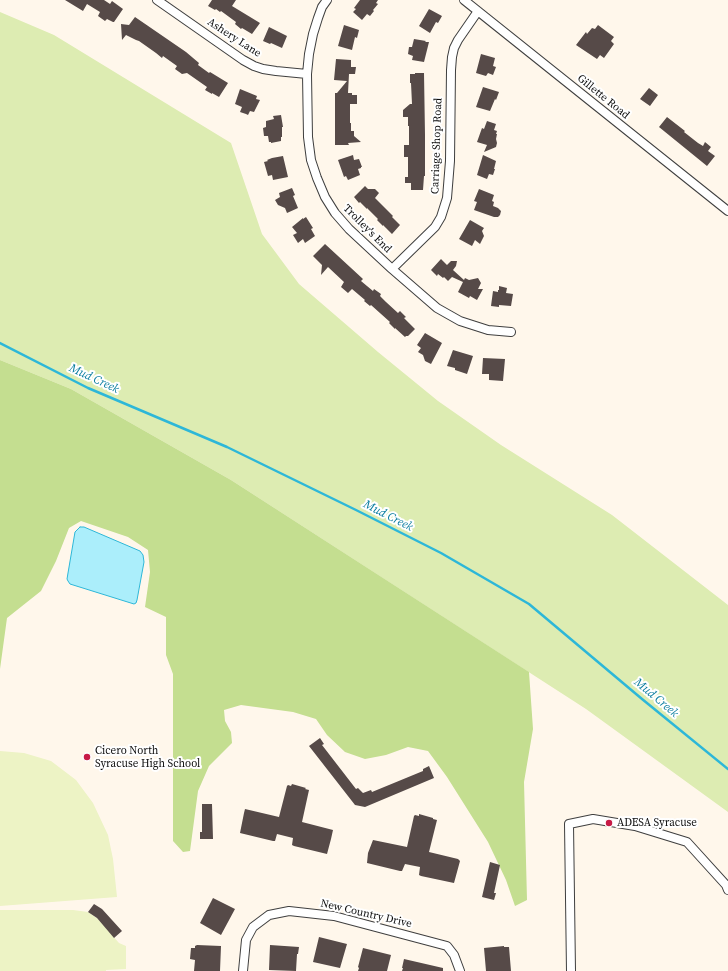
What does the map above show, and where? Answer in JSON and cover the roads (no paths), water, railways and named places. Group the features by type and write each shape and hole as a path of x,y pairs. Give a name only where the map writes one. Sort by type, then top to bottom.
{"street":[{"name":"Ashery Lane","path":"157,0 243,60 254,66 276,71 307,74"},
{"name":"Trolley's End","path":"327,0 322,7 313,34 307,74 308,137 311,160 325,197 334,213 349,229 437,308 460,321 488,330 511,332"},
{"name":"Gillette Road","path":"464,0 728,211"},
{"name":"Carriage Shop Road","path":"392,269 435,227 441,217 447,198 450,161 452,56 458,40 478,11"},
{"path":"571,971 569,824 593,819 635,826 687,842 726,885 728,890"},
{"name":"New Country Drive","path":"243,971 246,940 253,927 269,915 289,911 334,916 447,946 454,955 460,971"}],"water":[{"path":"80,527 84,527 140,551 143,555 144,562 136,603 134,604 70,584 67,579 75,532"}],"waterway":[{"name":"Mud Creek","path":"0,343 88,388 227,447 356,510 441,553 529,604 728,769"}],"place":[{"name":"Cicero North Syracuse High School","path":"87,757"},
{"name":"ADESA Syracuse","path":"609,823"}]}
